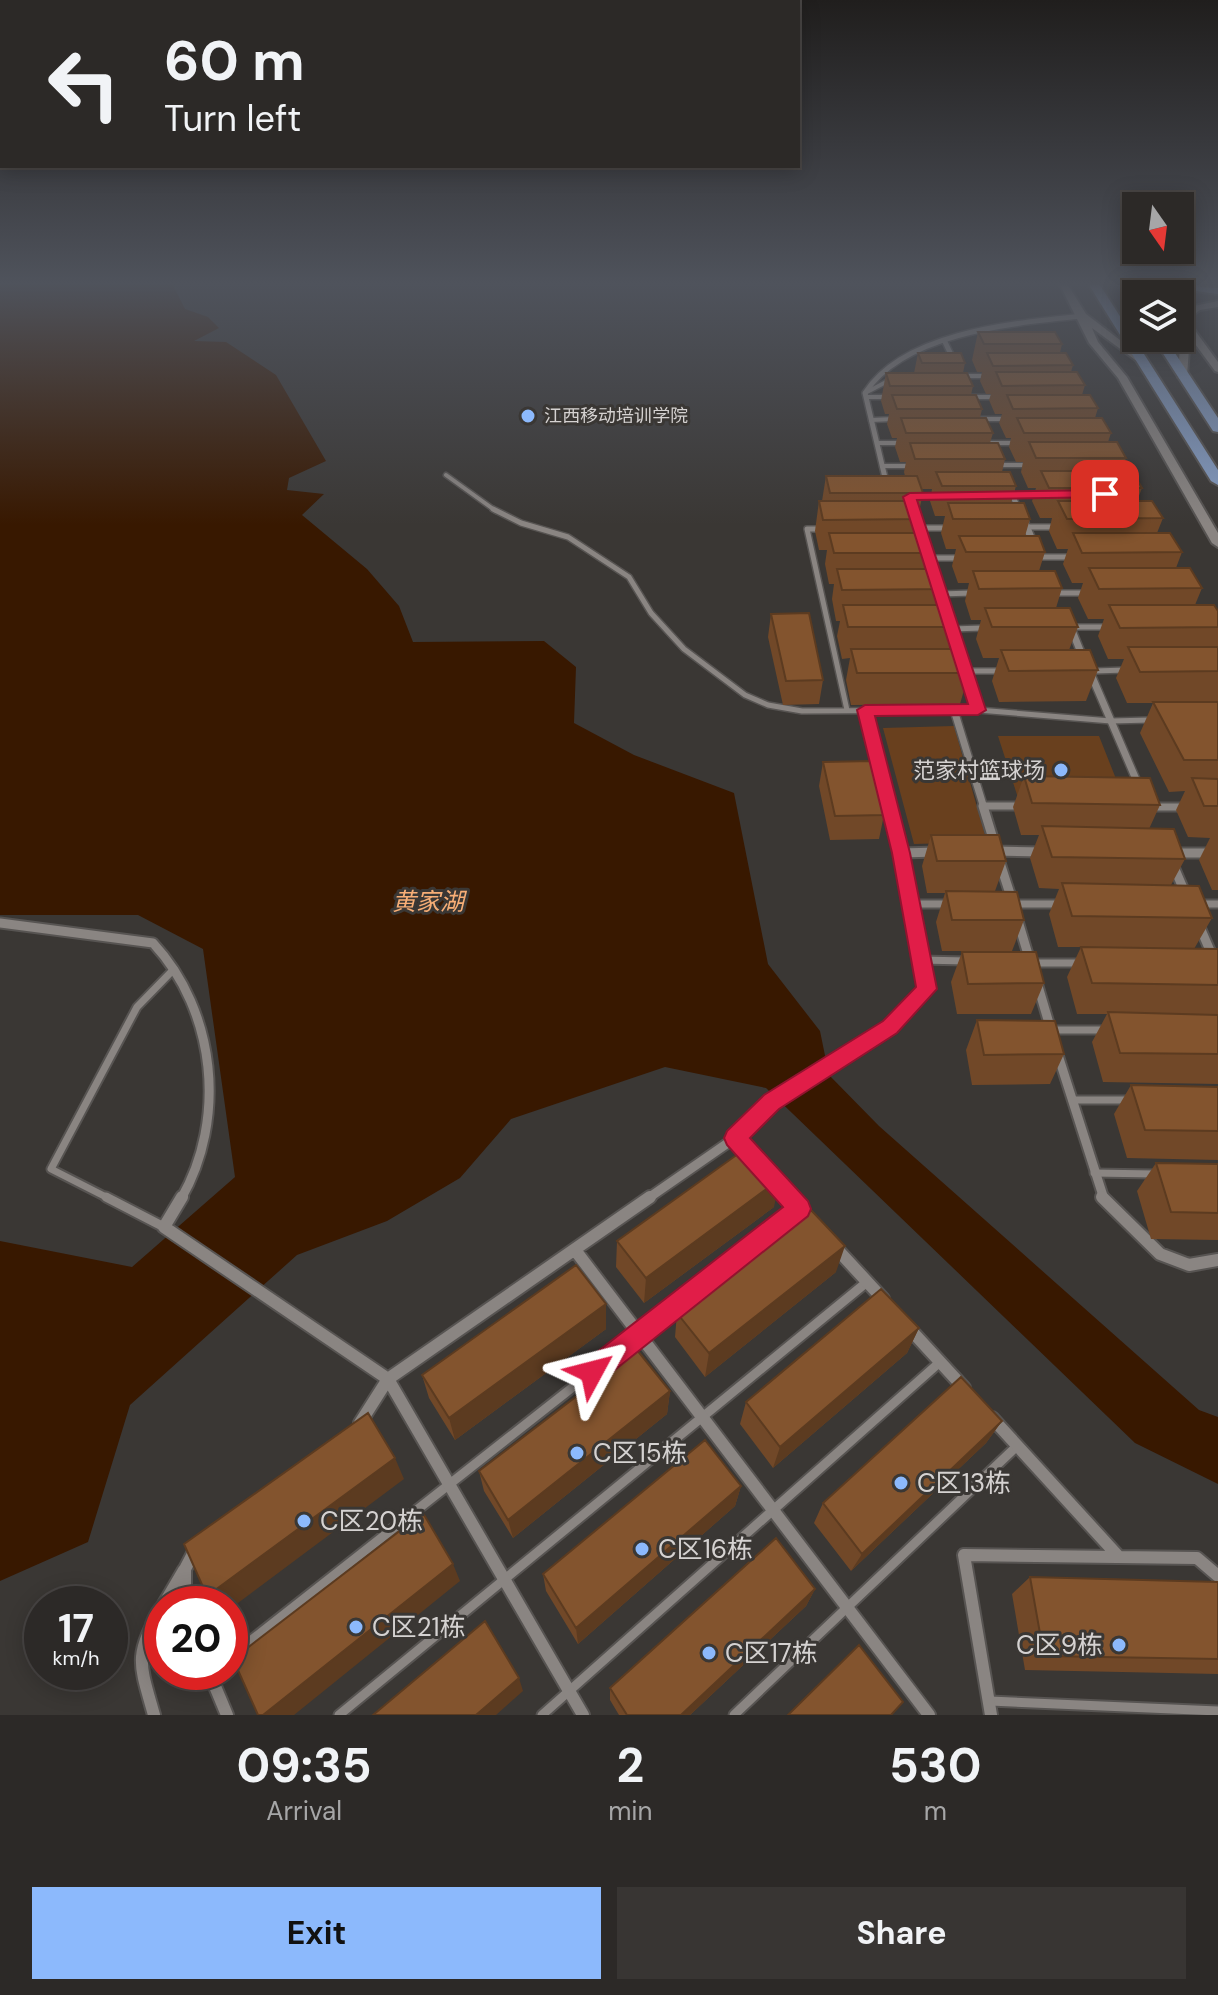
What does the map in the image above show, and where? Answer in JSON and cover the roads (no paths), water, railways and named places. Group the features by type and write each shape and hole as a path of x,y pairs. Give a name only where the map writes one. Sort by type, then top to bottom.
{"main road":[{"path":"1112,365 1218,543"},
{"path":"1144,365 1218,481"},
{"path":"1176,365 1218,428"},
{"path":"1182,375 1183,365"}],"street":[{"path":"889,365 868,381 866,395 887,486 898,491"},
{"path":"955,365 1045,569"},
{"path":"916,517 933,570"},
{"path":"1050,581 1060,604"},
{"path":"937,582 978,710"},
{"path":"1065,616 1142,792"},
{"path":"350,1429 363,1421 388,1379 735,1138 772,1102 890,1027 927,989 901,853 865,710"},
{"path":"954,710 1101,1196 1160,1254 1189,1265 1218,1260"},
{"path":"1148,807 1153,818"},
{"path":"901,853 949,852"},
{"path":"981,852 1059,852"},
{"path":"1217,966 1168,853 1218,853"},
{"path":"0,923 153,943 170,957 188,994 207,1063 211,1094 208,1132 191,1184 164,1227 388,1379 583,1715"},
{"path":"735,1138 756,1162"},
{"path":"767,1173 819,1230"},
{"path":"828,1240 888,1305"},
{"path":"575,1250 929,1715"},
{"path":"898,1317 977,1402"},
{"path":"986,1412 1118,1556"},
{"path":"175,1586 204,1535"},
{"path":"989,1708 964,1555 1197,1558 1218,1576"},
{"path":"185,1569 185,1586"},
{"path":"144,1639 141,1644 144,1680"},
{"path":"147,1690 154,1715"},
{"path":"217,1690 227,1715"}],"lane":[{"path":"866,395 899,375"},
{"path":"945,375 992,376"},
{"path":"866,395 896,397"},
{"path":"955,397 1002,397"},
{"path":"871,420 902,419"},
{"path":"979,419 1008,419"},
{"path":"877,443 905,443"},
{"path":"976,443 1019,443"},
{"path":"985,465 1030,465"},
{"path":"882,466 926,466"},
{"path":"446,475 499,513 568,537 629,577 665,630 745,695 768,705 802,711 978,710 1111,721 1157,720"},
{"path":"998,496 1044,495"},
{"path":"1011,527 1058,527"},
{"path":"905,528 950,528"},
{"path":"835,529 807,529 847,710"},
{"path":"1024,557 1084,557"},
{"path":"915,558 961,558"},
{"path":"813,559 828,559"},
{"path":"926,594 984,593"},
{"path":"1041,593 1086,593"},
{"path":"821,594 836,594"},
{"path":"1056,628 1117,627"},
{"path":"937,629 996,628"},
{"path":"829,630 844,630"},
{"path":"1074,671 1132,670"},
{"path":"950,671 1012,671"},
{"path":"838,672 854,672"},
{"path":"983,806 1028,806"},
{"path":"1148,807 1190,807"},
{"path":"911,904 954,904"},
{"path":"998,904 1072,904"},
{"path":"1175,904 1218,904"},
{"path":"921,960 968,961"},
{"path":"1015,962 1093,963"},
{"path":"1201,964 1217,966"},
{"path":"164,1227 51,1169 137,1007 175,968"},
{"path":"1051,1030 1112,1030"},
{"path":"1072,1100 1145,1100"},
{"path":"1094,1173 1172,1174"},
{"path":"248,1643 799,1209"},
{"path":"339,1715 867,1282"},
{"path":"542,1715 940,1362"},
{"path":"734,1715 1017,1446"},
{"path":"989,1708 1218,1711"}],"water":[{"name":"黄家湖","path":"0,365 261,365 276,375 326,461 289,478 287,490 324,494 302,515 367,569 399,606 413,642 544,641 576,667 574,723 634,755 734,793 768,964 820,1031 829,1075 879,1126 1199,1410 1218,1417 1218,1484 1135,1443 766,1088 665,1067 511,1119 460,1178 387,1221 297,1255 130,1405 88,1542 0,1581 0,1241 132,1267 235,1177 203,949 138,915 0,915"}],"place":[{"name":"江西移动培训学院","path":"528,416"},
{"name":"范家村篮球场","path":"1061,770"},
{"name":"C区15栋","path":"577,1453"},
{"name":"C区13栋","path":"901,1483"},
{"name":"C区20栋","path":"304,1521"},
{"name":"C区16栋","path":"642,1549"},
{"name":"C区21栋","path":"356,1627"},
{"name":"C区9栋","path":"1119,1645"},
{"name":"C区17栋","path":"709,1653"}]}
